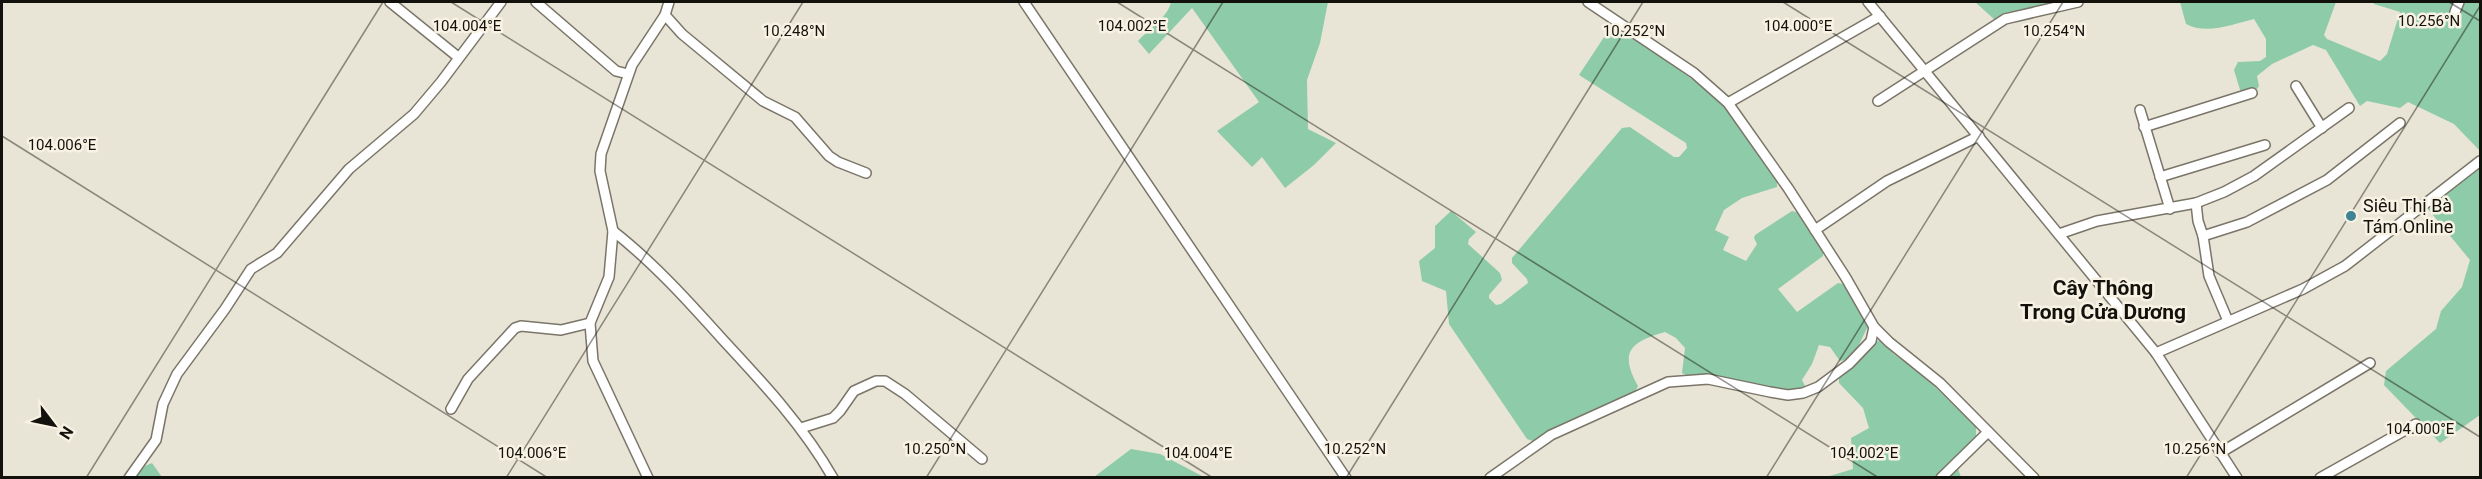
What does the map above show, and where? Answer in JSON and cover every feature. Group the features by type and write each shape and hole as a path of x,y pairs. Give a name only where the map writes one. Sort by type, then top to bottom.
{"street":[{"path":"390,2 458,57"},
{"path":"129,477 156,440 163,404 177,374 251,269 277,253 350,170 414,114 501,2"},
{"path":"536,2 616,71 628,74"},
{"path":"648,477 593,361 590,323 609,276 613,231 600,171 601,154 628,74 665,15 669,2"},
{"path":"1024,2 1346,477"},
{"path":"1588,2 1694,73 1728,103 1788,188 1874,327 1889,342 1940,382 2034,477"},
{"path":"1868,2 2156,353 2237,477"},
{"path":"1878,101 2005,19 2078,2"},
{"path":"2455,12 2459,2"},
{"path":"665,15 682,34 764,101 795,117 830,156 838,162 866,173"},
{"path":"1728,103 1880,16"},
{"path":"2296,86 2322,128"},
{"path":"2144,127 2252,93"},
{"path":"2059,234 2097,221 2196,203 2238,186 2349,108"},
{"path":"2140,110 2170,209"},
{"path":"2203,236 2247,222 2319,185 2400,123"},
{"path":"1815,230 1887,181 1979,136"},
{"path":"2160,177 2265,145"},
{"path":"2156,353 2303,289 2345,266 2481,160"},
{"path":"2196,203 2209,276 2228,321"},
{"path":"613,231 644,255 757,376 801,428 833,477"},
{"path":"451,409 476,370 515,328 521,326 561,330 590,323"},
{"path":"1490,477 1551,435 1668,382 1708,378 1761,391 1803,393 1818,387 1849,364 1871,341 1874,327"},
{"path":"2220,453 2370,363"},
{"path":"801,428 833,418 854,391 876,381 885,381 905,394 982,459"},
{"path":"2320,477 2416,424"},
{"path":"1941,477 1988,432"}],"green space":[{"path":"1171,2 1328,2 1320,43 1307,80 1308,129 1336,143 1314,165 1285,188 1262,157 1252,167 1217,131 1259,102 1192,8 1149,54 1138,41 1162,18"},
{"path":"1975,2 2066,2 1995,20"},
{"path":"2180,2 2336,2 2324,35 2327,39 2380,61 2387,54 2400,12 2373,2 2480,2 2480,151 2454,124 2408,102 2400,108 2367,101 2360,106 2326,50 2313,45 2272,64 2257,76 2259,86 2257,89 2241,93 2234,70 2238,62 2260,61 2266,57 2266,39 2254,19 2220,28 2194,27 2186,24"},
{"path":"1616,24 1726,104 1777,178 1777,187 1742,198 1724,210 1715,230 1729,237 1723,250 1746,261 1757,244 1755,235 1792,211 1799,213 1823,252 1823,256 1778,289 1797,312 1838,283 1843,284 1867,320 1867,328 1857,349 1845,360 1840,361 1830,347 1819,345 1812,364 1802,380 1806,388 1794,390 1770,389 1709,376 1685,375 1682,373 1685,348 1676,338 1665,332 1653,336 1643,340 1631,350 1629,365 1638,386 1635,392 1564,423 1535,442 1527,439 1449,324 1446,291 1422,281 1419,261 1435,248 1435,226 1451,211 1476,232 1469,239 1468,244 1500,273 1502,280 1489,298 1496,305 1501,304 1528,283 1512,263 1512,258 1622,128 1630,127 1674,157 1679,157 1687,148 1686,143 1579,75 1612,25"},
{"path":"2480,166 2480,415 2440,443 2384,385 2386,371 2436,329 2441,311 2462,287 2470,260 2428,209 2429,205"},
{"path":"1880,340 1895,355 1922,374 1976,427 1976,436 1954,458 1961,477 1823,478 1853,469 1851,438 1869,428 1863,408 1839,383 1839,377 1875,342"},
{"path":"1131,449 1160,454 1204,477 1094,477"},
{"path":"152,463 162,477 132,478 140,468"}],"place":[{"name":"Siêu Thị Bà Tám Online","path":"2351,216"}],"district":[{"name":"Cây Thông Trong Cửa Dương","path":"2103,300"}]}
